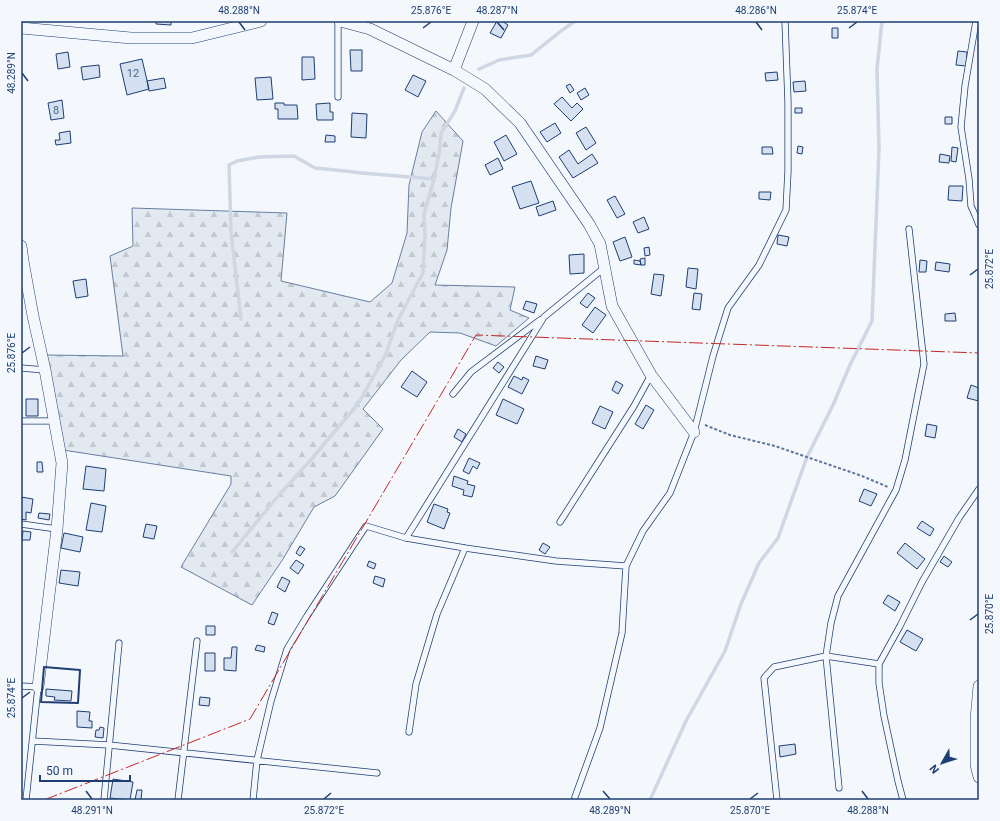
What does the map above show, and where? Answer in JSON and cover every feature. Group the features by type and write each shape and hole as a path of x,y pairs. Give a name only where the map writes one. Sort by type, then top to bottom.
{"street":[{"path":"21,28 131,38 192,38 261,21"},
{"path":"339,21 370,29 454,70 484,89 520,123 589,224 600,244 612,306 651,375 695,427"},
{"path":"454,70 473,21"},
{"path":"21,246 33,316 45,370 62,463 57,529 38,687"},
{"path":"979,686 976,719 976,765 979,777"}],"lane":[{"path":"338,97 339,21"},
{"path":"575,797 600,728 622,633 626,566 643,531 670,493 695,427 713,356 728,308 759,265 786,210 788,102 786,21"},
{"path":"976,21 965,86 961,127 969,179 971,206 976,214 979,225"},
{"path":"839,788 826,656 831,623 838,596 896,490 905,460 915,415 924,364 909,229"},
{"path":"453,394 471,372 544,317 604,268"},
{"path":"406,538 544,317"},
{"path":"21,368 45,370"},
{"path":"560,522 634,406 651,375"},
{"path":"21,420 55,422"},
{"path":"903,800 884,716 879,682 879,664 922,582 959,518 979,489"},
{"path":"21,524 57,529"},
{"path":"253,800 257,760 271,701 286,649 366,526 406,538 464,548 556,561 626,566"},
{"path":"409,732 416,684 437,614 464,548"},
{"path":"178,800 185,753 197,641"},
{"path":"104,800 119,643"},
{"path":"777,800 764,678 774,667 826,656 879,664"},
{"path":"21,686 38,687 26,800"},
{"path":"33,741 109,745 378,773"},
{"path":"21,789 28,790"}],"path":[{"path":"695,427 774,446 862,476 896,490"}],"green space":[{"path":"436,111 463,141 451,208 447,250 435,285 515,287 510,310 529,318 496,346 460,333 430,332 401,360 363,409 383,429 335,496 314,507 283,559 252,605 181,567 231,484 231,476 63,450 46,355 123,356 110,256 133,246 132,208 287,213 281,281 370,302 392,283 407,233 409,185 422,132"}],"building":[{"path":"156,21 171,21 171,25 156,24"},
{"path":"497,21 502,21 508,25 501,38 490,33"},
{"path":"832,28 838,28 838,38 832,38"},
{"path":"350,50 362,50 362,71 351,71"},
{"path":"958,51 967,52 966,66 956,65"},
{"path":"68,52 70,67 58,69 56,54"},
{"path":"302,57 314,57 315,79 302,80"},
{"path":"142,59 149,89 127,95 120,64"},
{"path":"99,65 100,77 83,80 81,67"},
{"path":"777,72 778,80 766,81 765,73"},
{"path":"413,75 426,81 418,97 405,90"},
{"path":"271,77 273,99 257,100 255,78"},
{"path":"164,78 166,88 149,91 147,81"},
{"path":"805,81 806,91 794,92 793,82"},
{"path":"570,84 574,90 570,93 566,86"},
{"path":"585,88 589,95 581,100 577,93"},
{"path":"562,97 572,108 577,103 583,109 571,121 554,104"},
{"path":"62,100 64,118 51,120 48,103"},
{"path":"275,103 297,105 298,119 278,119 278,109 275,109"},
{"path":"330,103 330,112 333,112 333,120 317,120 316,104"},
{"path":"795,108 802,108 802,113 795,113"},
{"path":"352,113 367,114 366,138 351,137"},
{"path":"945,117 952,117 952,124 945,124"},
{"path":"555,123 561,133 547,142 540,132"},
{"path":"586,127 596,143 586,150 576,133"},
{"path":"70,131 71,143 56,145 55,140 60,140 59,133"},
{"path":"326,135 335,136 335,142 325,142"},
{"path":"506,135 517,154 504,161 494,142"},
{"path":"798,146 803,147 802,154 797,153"},
{"path":"762,147 772,147 773,154 762,154"},
{"path":"952,147 958,148 956,162 951,161"},
{"path":"569,150 578,164 592,154 598,163 573,178 559,157"},
{"path":"940,154 950,156 949,163 939,162"},
{"path":"498,158 503,169 490,175 485,165"},
{"path":"531,181 539,203 520,209 512,187"},
{"path":"949,186 963,186 962,201 948,200"},
{"path":"759,192 771,192 770,200 759,199"},
{"path":"615,196 625,214 617,218 607,200"},
{"path":"553,201 556,210 539,216 536,207"},
{"path":"644,217 649,229 638,233 633,222"},
{"path":"778,235 789,237 787,246 777,244"},
{"path":"625,237 632,257 620,261 613,242"},
{"path":"649,247 650,255 645,256 644,248"},
{"path":"584,254 584,273 570,274 569,255"},
{"path":"645,258 645,265 641,265 640,259"},
{"path":"634,260 640,261 641,265 634,264"},
{"path":"920,260 927,261 926,272 919,272"},
{"path":"936,262 950,264 949,272 935,270"},
{"path":"688,268 698,269 696,289 686,287"},
{"path":"654,274 664,275 661,296 651,294"},
{"path":"86,279 88,296 76,298 73,281"},
{"path":"588,293 595,298 587,308 580,303"},
{"path":"694,293 702,294 700,310 692,309"},
{"path":"526,301 537,304 534,313 523,309"},
{"path":"595,307 606,315 593,333 582,325"},
{"path":"955,313 956,321 945,321 945,314"},
{"path":"536,356 548,360 545,369 533,366"},
{"path":"498,362 504,367 499,373 493,368"},
{"path":"412,371 427,382 417,397 401,387"},
{"path":"514,376 522,380 523,377 529,380 522,394 508,387"},
{"path":"616,381 623,385 618,394 612,390"},
{"path":"971,385 979,388 979,401 967,398"},
{"path":"26,399 38,399 38,416 26,416"},
{"path":"503,399 524,409 517,424 496,415"},
{"path":"646,405 654,410 643,429 635,424"},
{"path":"600,406 613,412 605,429 592,423"},
{"path":"927,424 937,426 935,438 925,436"},
{"path":"458,429 466,434 462,442 454,437"},
{"path":"469,458 480,463 477,469 473,466 469,474 463,471"},
{"path":"37,462 42,462 43,472 37,472"},
{"path":"86,466 106,469 104,491 83,489"},
{"path":"454,476 468,481 467,484 475,486 472,497 463,495 464,490 452,486"},
{"path":"864,489 877,494 871,506 859,501"},
{"path":"21,497 33,499 31,513 26,512 26,520 21,519"},
{"path":"91,503 106,506 102,532 86,530"},
{"path":"434,504 448,509 447,512 450,513 444,529 427,522"},
{"path":"39,513 50,514 49,520 38,518"},
{"path":"922,521 934,529 930,536 917,528"},
{"path":"146,524 157,526 154,539 143,537"},
{"path":"23,531 31,532 30,540 22,540"},
{"path":"64,533 83,537 80,552 61,548"},
{"path":"543,543 550,547 545,554 539,550"},
{"path":"905,543 925,559 917,569 897,553"},
{"path":"300,546 305,549 300,556 296,553"},
{"path":"944,556 952,562 948,567 940,562"},
{"path":"296,560 304,565 298,574 290,568"},
{"path":"369,561 376,564 374,569 367,566"},
{"path":"61,570 80,572 78,586 59,583"},
{"path":"375,576 385,579 383,587 373,583"},
{"path":"282,577 290,581 285,592 277,587"},
{"path":"888,595 900,602 895,611 883,603"},
{"path":"272,612 278,614 274,625 268,623"},
{"path":"206,626 215,626 215,635 206,635"},
{"path":"907,630 923,639 916,651 900,642"},
{"path":"257,645 265,647 264,652 255,650"},
{"path":"232,647 237,647 236,671 224,670 224,658 231,658"},
{"path":"205,653 215,653 215,671 205,671"},
{"path":"46,689 72,691 71,701 54,700 55,697 46,696"},
{"path":"200,697 210,698 209,706 199,705"},
{"path":"77,711 90,712 89,721 92,721 92,728 77,727"},
{"path":"100,727 104,728 103,738 95,737 96,730 99,730"},
{"path":"795,744 796,754 780,757 779,746"},
{"path":"113,779 133,782 130,800 110,798"},
{"path":"137,790 142,790 141,800 135,800"}],"waterway":[{"path":"479,69 499,60 531,55 575,21"},
{"path":"650,800 686,721 725,651 741,604 759,563 778,538 807,457 872,321 879,149 877,69 882,21"},
{"path":"232,552 358,404 385,356 398,320 423,273 425,235 424,214 434,179 441,133 455,111 464,88"},
{"path":"241,319 231,232 229,165 237,161 259,157 294,156 315,168 434,179"}],"wall":[{"path":"44,667 80,670 78,703 41,702 44,667"}],"power":[{"path":"44,800 250,719 476,335 979,353"}]}
